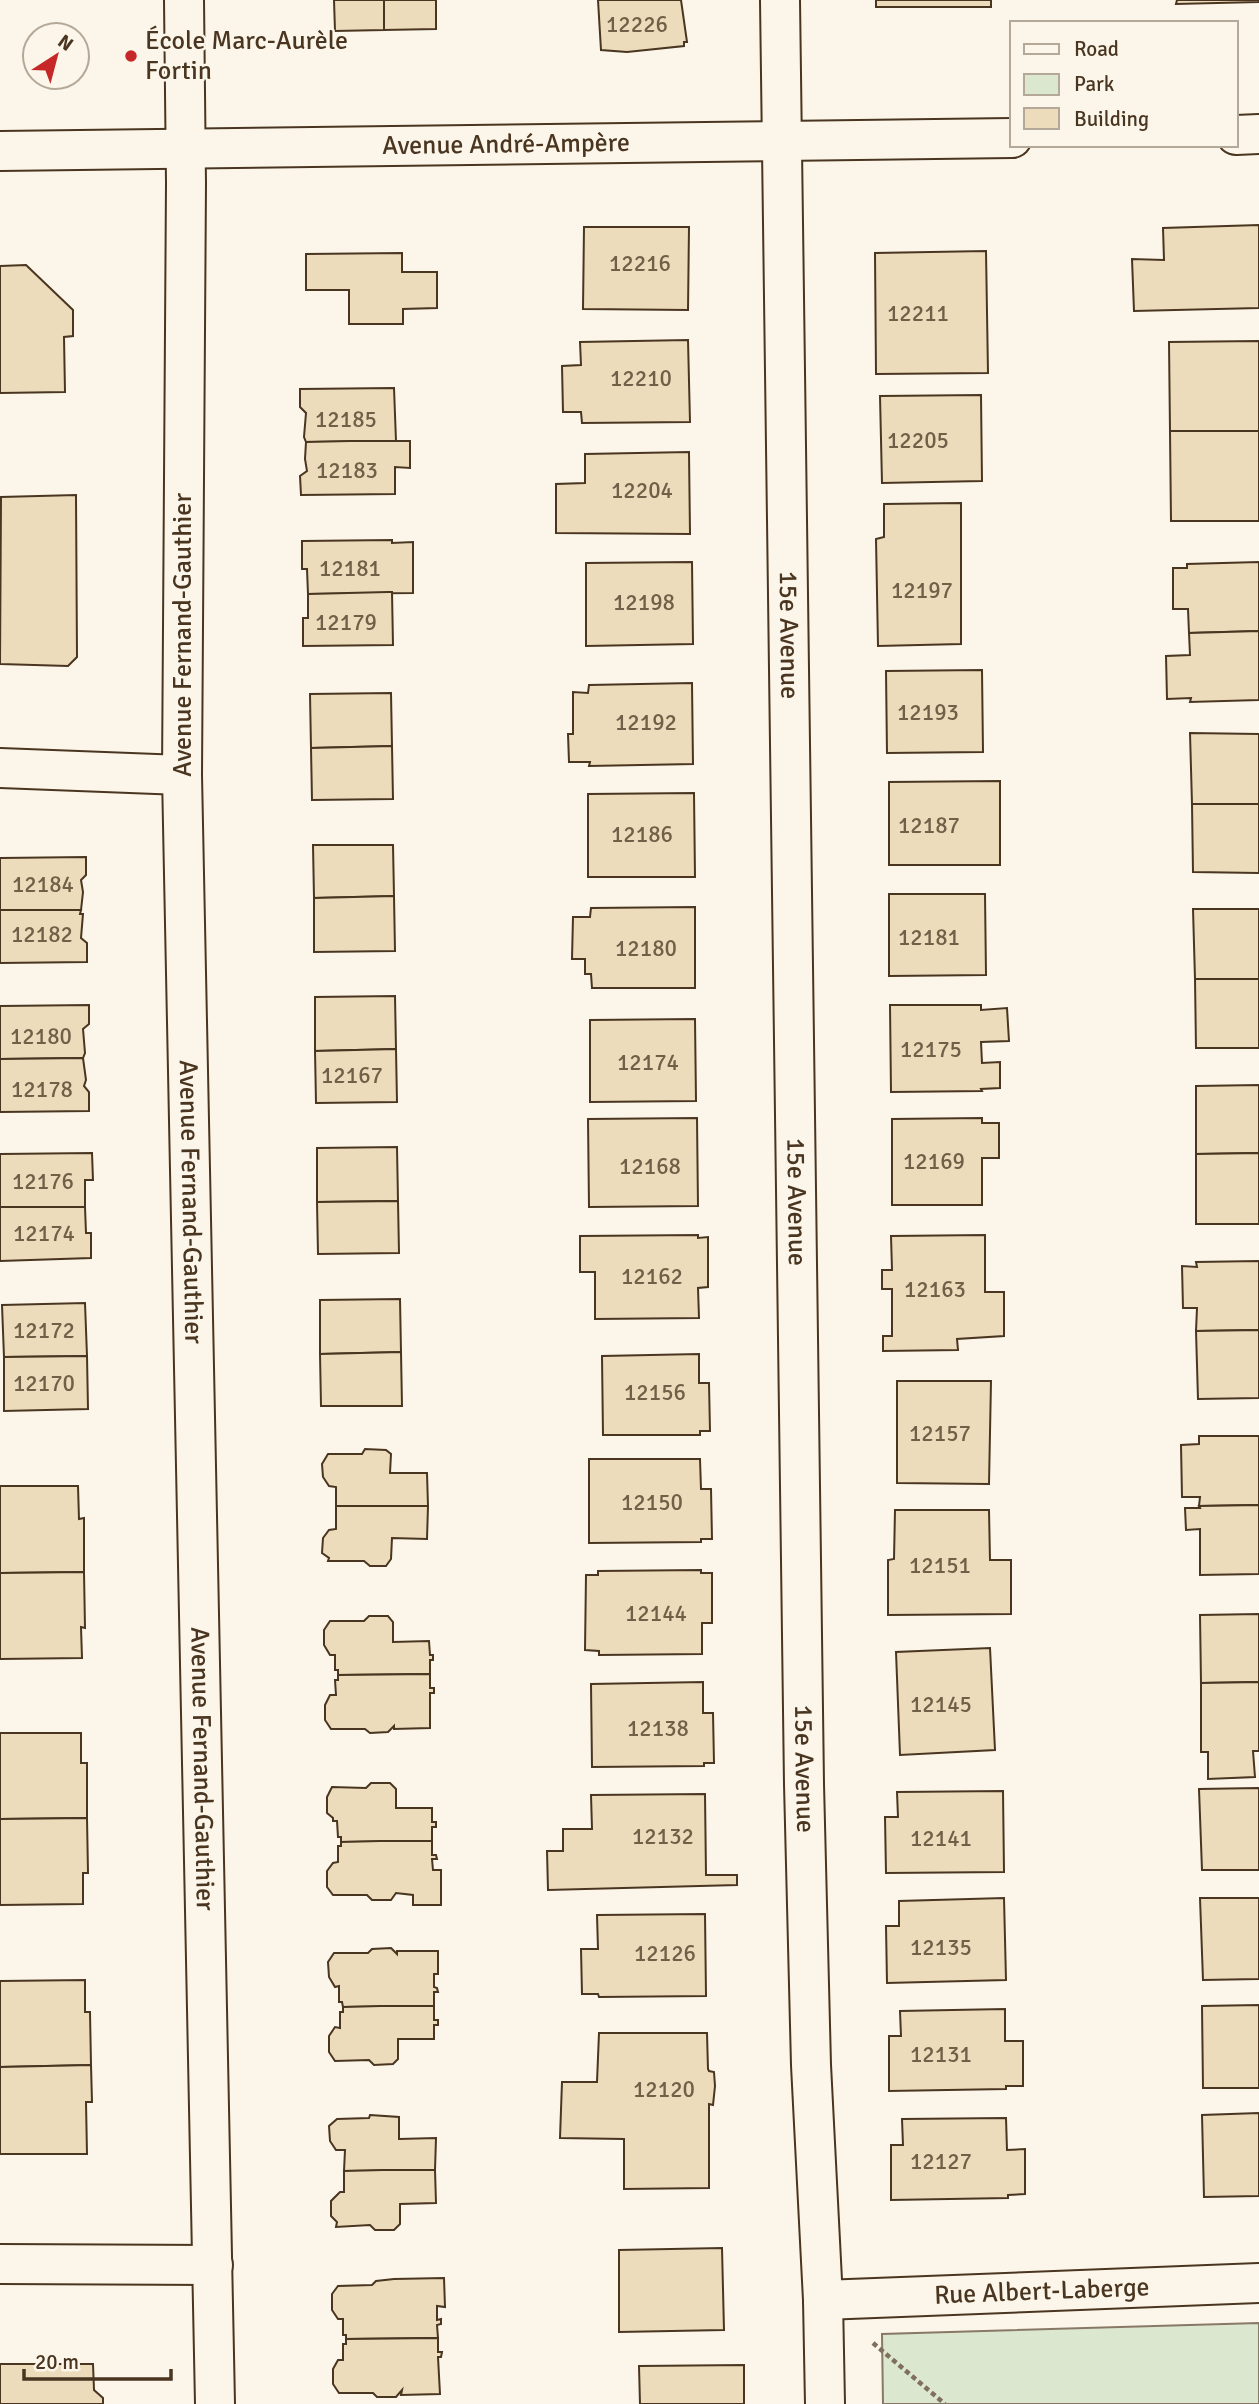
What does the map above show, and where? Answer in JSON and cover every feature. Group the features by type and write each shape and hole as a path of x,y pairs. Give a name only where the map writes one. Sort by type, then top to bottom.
{"street":[{"name":"Avenue Fernand-Gauthier","path":"184,0 186,150 182,775 215,2404"},
{"name":"15e Avenue","path":"780,0 804,1784 811,2065 823,2300 825,2404"},
{"path":"1238,135 1259,134"},
{"name":"Avenue André-Ampère","path":"0,151 1010,138"},
{"path":"0,768 182,775"},
{"path":"0,2264 213,2265"},
{"name":"Rue Albert-Laberge","path":"823,2300 1259,2283"}],"path":[{"path":"823,2300 945,2404"}],"green space":[{"path":"1259,2323 1259,2404 883,2404 882,2334"}],"building":[{"path":"334,0 384,0 384,30 335,31"},
{"path":"384,0 436,0 436,29 384,30"},
{"path":"598,0 681,0 687,42 684,42 684,46 627,52 601,50"},
{"path":"876,0 991,0 991,7 876,7"},
{"path":"1177,0 1259,0 1259,2 1176,4"},
{"path":"1259,225 1259,308 1134,311 1132,259 1164,260 1163,228"},
{"path":"584,227 689,227 688,310 583,309"},
{"path":"986,251 988,373 876,374 875,253"},
{"path":"402,253 402,272 437,272 437,308 403,309 403,324 349,324 349,290 306,290 306,254"},
{"path":"26,265 73,310 73,336 64,337 65,392 0,393 0,266"},
{"path":"688,340 690,422 582,423 581,412 563,412 562,366 581,365 580,342"},
{"path":"1259,341 1259,431 1170,431 1169,342"},
{"path":"394,388 396,441 306,442 306,413 300,407 300,389"},
{"path":"981,395 982,481 882,483 880,396"},
{"path":"1170,431 1259,431 1259,521 1171,521"},
{"path":"410,441 410,468 395,467 395,494 301,495 300,476 307,471 306,442"},
{"path":"689,452 690,534 556,533 556,484 585,483 585,454"},
{"path":"76,495 77,657 68,666 0,664 1,497"},
{"path":"961,503 961,644 878,646 876,539 884,537 884,504"},
{"path":"392,540 392,543 413,542 413,593 308,594 307,569 302,569 302,541"},
{"path":"692,562 693,644 586,646 586,563"},
{"path":"1259,562 1259,631 1189,633 1188,609 1173,609 1173,568 1187,568 1187,564"},
{"path":"392,592 393,645 303,646 303,618 308,618 308,594"},
{"path":"1259,631 1259,700 1190,702 1191,698 1167,699 1166,656 1190,655 1189,633"},
{"path":"982,670 983,752 887,753 886,671"},
{"path":"692,683 693,764 589,766 590,762 569,762 568,734 573,734 573,692 588,693 589,685"},
{"path":"391,693 392,746 311,748 310,694"},
{"path":"1190,733 1259,734 1259,804 1192,804"},
{"path":"392,746 393,799 312,800 311,748"},
{"path":"1000,781 1000,865 889,865 889,782"},
{"path":"694,793 695,877 588,877 588,794"},
{"path":"1192,804 1259,804 1259,873 1193,872"},
{"path":"313,845 393,845 394,896 314,898"},
{"path":"86,857 86,875 81,880 81,910 0,910 0,858"},
{"path":"889,894 985,894 986,975 889,976"},
{"path":"394,896 395,951 314,952 314,898"},
{"path":"695,907 695,988 592,988 591,974 585,974 585,959 572,959 573,917 590,917 591,908"},
{"path":"1193,909 1259,909 1259,979 1195,979"},
{"path":"0,910 81,910 81,938 87,943 87,962 0,963"},
{"path":"1195,979 1259,979 1259,1048 1196,1048"},
{"path":"395,996 396,1049 315,1051 315,997"},
{"path":"89,1005 89,1024 83,1029 83,1058 0,1059 0,1006"},
{"path":"890,1005 981,1005 981,1010 1007,1008 1009,1041 981,1042 982,1063 1000,1062 1000,1088 981,1089 982,1091 891,1092"},
{"path":"695,1019 696,1101 590,1102 590,1020"},
{"path":"396,1049 397,1102 316,1103 315,1051"},
{"path":"83,1058 86,1080 84,1086 89,1092 89,1111 0,1112 0,1059"},
{"path":"1259,1085 1259,1153 1196,1154 1196,1086"},
{"path":"697,1118 698,1206 589,1207 588,1119"},
{"path":"982,1118 982,1123 999,1123 999,1158 982,1158 982,1205 892,1205 892,1119"},
{"path":"397,1147 398,1201 317,1202 317,1148"},
{"path":"92,1153 93,1180 85,1180 85,1207 0,1207 0,1154"},
{"path":"1259,1153 1259,1224 1196,1224 1196,1154"},
{"path":"398,1201 399,1253 318,1254 317,1202"},
{"path":"0,1207 85,1207 86,1233 91,1233 91,1258 0,1261"},
{"path":"698,1235 698,1238 708,1237 708,1287 698,1288 699,1318 595,1319 595,1272 580,1272 580,1236"},
{"path":"985,1235 985,1292 1004,1292 1004,1336 957,1339 958,1350 883,1351 883,1336 892,1336 892,1289 882,1289 882,1270 892,1270 891,1236"},
{"path":"1259,1261 1259,1330 1196,1331 1197,1308 1183,1308 1182,1266 1197,1267 1196,1262"},
{"path":"400,1299 401,1352 320,1354 320,1300"},
{"path":"85,1303 87,1356 4,1357 2,1305"},
{"path":"1259,1330 1259,1398 1198,1399 1196,1331"},
{"path":"401,1352 402,1406 321,1406 320,1354"},
{"path":"699,1354 699,1383 709,1383 710,1431 700,1431 700,1435 603,1435 602,1356"},
{"path":"87,1356 88,1409 4,1411 4,1357"},
{"path":"897,1381 991,1381 989,1484 897,1483"},
{"path":"1199,1436 1259,1436 1259,1505 1199,1506 1200,1497 1182,1497 1181,1445 1199,1444"},
{"path":"365,1449 386,1450 391,1454 390,1473 427,1473 428,1506 336,1506 336,1487 329,1486 323,1477 322,1464 328,1454 362,1454"},
{"path":"589,1459 700,1459 701,1489 711,1489 712,1539 701,1539 701,1542 589,1543"},
{"path":"0,1486 78,1486 79,1519 84,1518 84,1572 0,1573"},
{"path":"1259,1505 1259,1574 1200,1575 1200,1529 1186,1530 1185,1508"},
{"path":"336,1506 428,1506 427,1539 392,1538 391,1559 386,1566 370,1566 364,1561 328,1561 329,1558 322,1553 323,1538 329,1530 336,1529"},
{"path":"895,1510 989,1510 990,1560 1011,1560 1011,1614 888,1615 888,1560 894,1559"},
{"path":"701,1570 701,1573 712,1573 712,1623 702,1623 702,1654 599,1655 599,1651 585,1650 586,1575 598,1575 598,1571"},
{"path":"84,1572 85,1628 81,1627 82,1658 0,1659 0,1573"},
{"path":"1259,1614 1259,1682 1201,1683 1200,1615"},
{"path":"369,1616 388,1616 393,1622 393,1642 429,1641 430,1655 433,1655 433,1660 430,1660 430,1674 338,1675 338,1670 335,1670 335,1655 330,1655 324,1645 324,1630 330,1621 364,1621"},
{"path":"990,1648 995,1750 900,1755 896,1652"},
{"path":"430,1674 430,1688 434,1688 434,1693 430,1693 430,1728 394,1729 394,1726 388,1732 370,1733 365,1729 331,1729 325,1720 325,1705 330,1695 336,1695 335,1680 338,1680 338,1675"},
{"path":"703,1682 703,1713 713,1713 714,1763 704,1763 704,1766 592,1767 591,1684"},
{"path":"1259,1682 1259,1751 1253,1751 1255,1777 1208,1779 1208,1752 1201,1752 1201,1683"},
{"path":"0,1733 81,1733 81,1763 87,1763 87,1818 0,1819"},
{"path":"371,1783 390,1783 396,1789 396,1808 432,1808 432,1822 436,1822 436,1827 432,1827 432,1841 341,1842 337,1821 333,1821 327,1813 327,1797 332,1787 366,1788"},
{"path":"1259,1788 1259,1870 1202,1870 1199,1789"},
{"path":"1003,1791 1004,1872 886,1873 885,1817 898,1817 897,1792"},
{"path":"705,1794 706,1875 737,1875 737,1885 548,1890 547,1851 563,1851 563,1829 592,1829 591,1795"},
{"path":"87,1818 88,1873 83,1873 83,1904 0,1905 0,1819"},
{"path":"432,1841 432,1855 436,1855 437,1859 432,1859 433,1870 441,1870 441,1905 413,1905 413,1895 396,1893 391,1900 372,1900 367,1895 333,1895 327,1887 327,1871 333,1863 338,1862 338,1846 341,1846 341,1842"},
{"path":"1004,1898 1006,1980 887,1983 886,1926 899,1926 899,1901"},
{"path":"1200,1898 1259,1898 1259,1979 1203,1980"},
{"path":"705,1914 706,1996 599,1997 598,1994 582,1994 581,1949 598,1949 597,1915"},
{"path":"391,1948 397,1954 397,1951 438,1951 438,1974 434,1974 434,1987 438,1992 434,1992 434,2006 343,2007 342,2002 339,2002 339,1986 335,1987 329,1977 328,1962 334,1953 368,1953 372,1949"},
{"path":"85,1980 85,2012 90,2012 91,2065 0,2067 0,1981"},
{"path":"1259,2005 1259,2088 1203,2088 1202,2006"},
{"path":"434,2006 434,2020 438,2020 438,2025 434,2025 434,2039 398,2039 398,2059 393,2064 374,2065 369,2060 335,2061 329,2052 329,2036 335,2027 340,2028 340,2012 343,2012 343,2007"},
{"path":"1005,2009 1005,2041 1023,2041 1023,2086 1006,2086 1006,2089 889,2091 889,2036 901,2036 900,2011"},
{"path":"599,2033 707,2033 708,2069 714,2072 715,2086 713,2105 709,2104 709,2188 624,2189 624,2139 560,2138 562,2082 597,2082"},
{"path":"91,2065 92,2102 86,2102 87,2154 0,2154 0,2067"},
{"path":"1259,2113 1259,2196 1204,2197 1202,2115"},
{"path":"370,2115 399,2117 399,2139 436,2138 435,2170 344,2171 345,2150 336,2150 330,2141 329,2126 337,2119 369,2118"},
{"path":"1006,2118 1007,2150 1025,2149 1025,2194 1008,2195 1008,2198 891,2200 891,2145 903,2145 902,2119"},
{"path":"435,2170 436,2203 400,2204 400,2224 394,2230 375,2230 370,2225 336,2227 337,2222 331,2216 331,2201 340,2192 344,2192 344,2171"},
{"path":"722,2248 724,2330 619,2332 619,2250"},
{"path":"444,2278 445,2307 437,2306 437,2320 441,2319 441,2324 437,2325 438,2338 346,2339 346,2335 343,2335 343,2319 338,2319 332,2310 332,2294 338,2286 372,2285 376,2281 394,2279"},
{"path":"438,2338 438,2352 442,2352 441,2357 438,2357 440,2394 401,2395 402,2390 396,2397 377,2397 373,2393 339,2393 333,2384 333,2369 338,2360 343,2360 343,2344 346,2344 346,2339"},
{"path":"0,2364 93,2364 94,2390 103,2398 103,2404 0,2404"},
{"path":"744,2365 744,2404 640,2404 639,2366"}],"place":[{"name":"École Marc-Aurèle Fortin","path":"131,56"}]}
